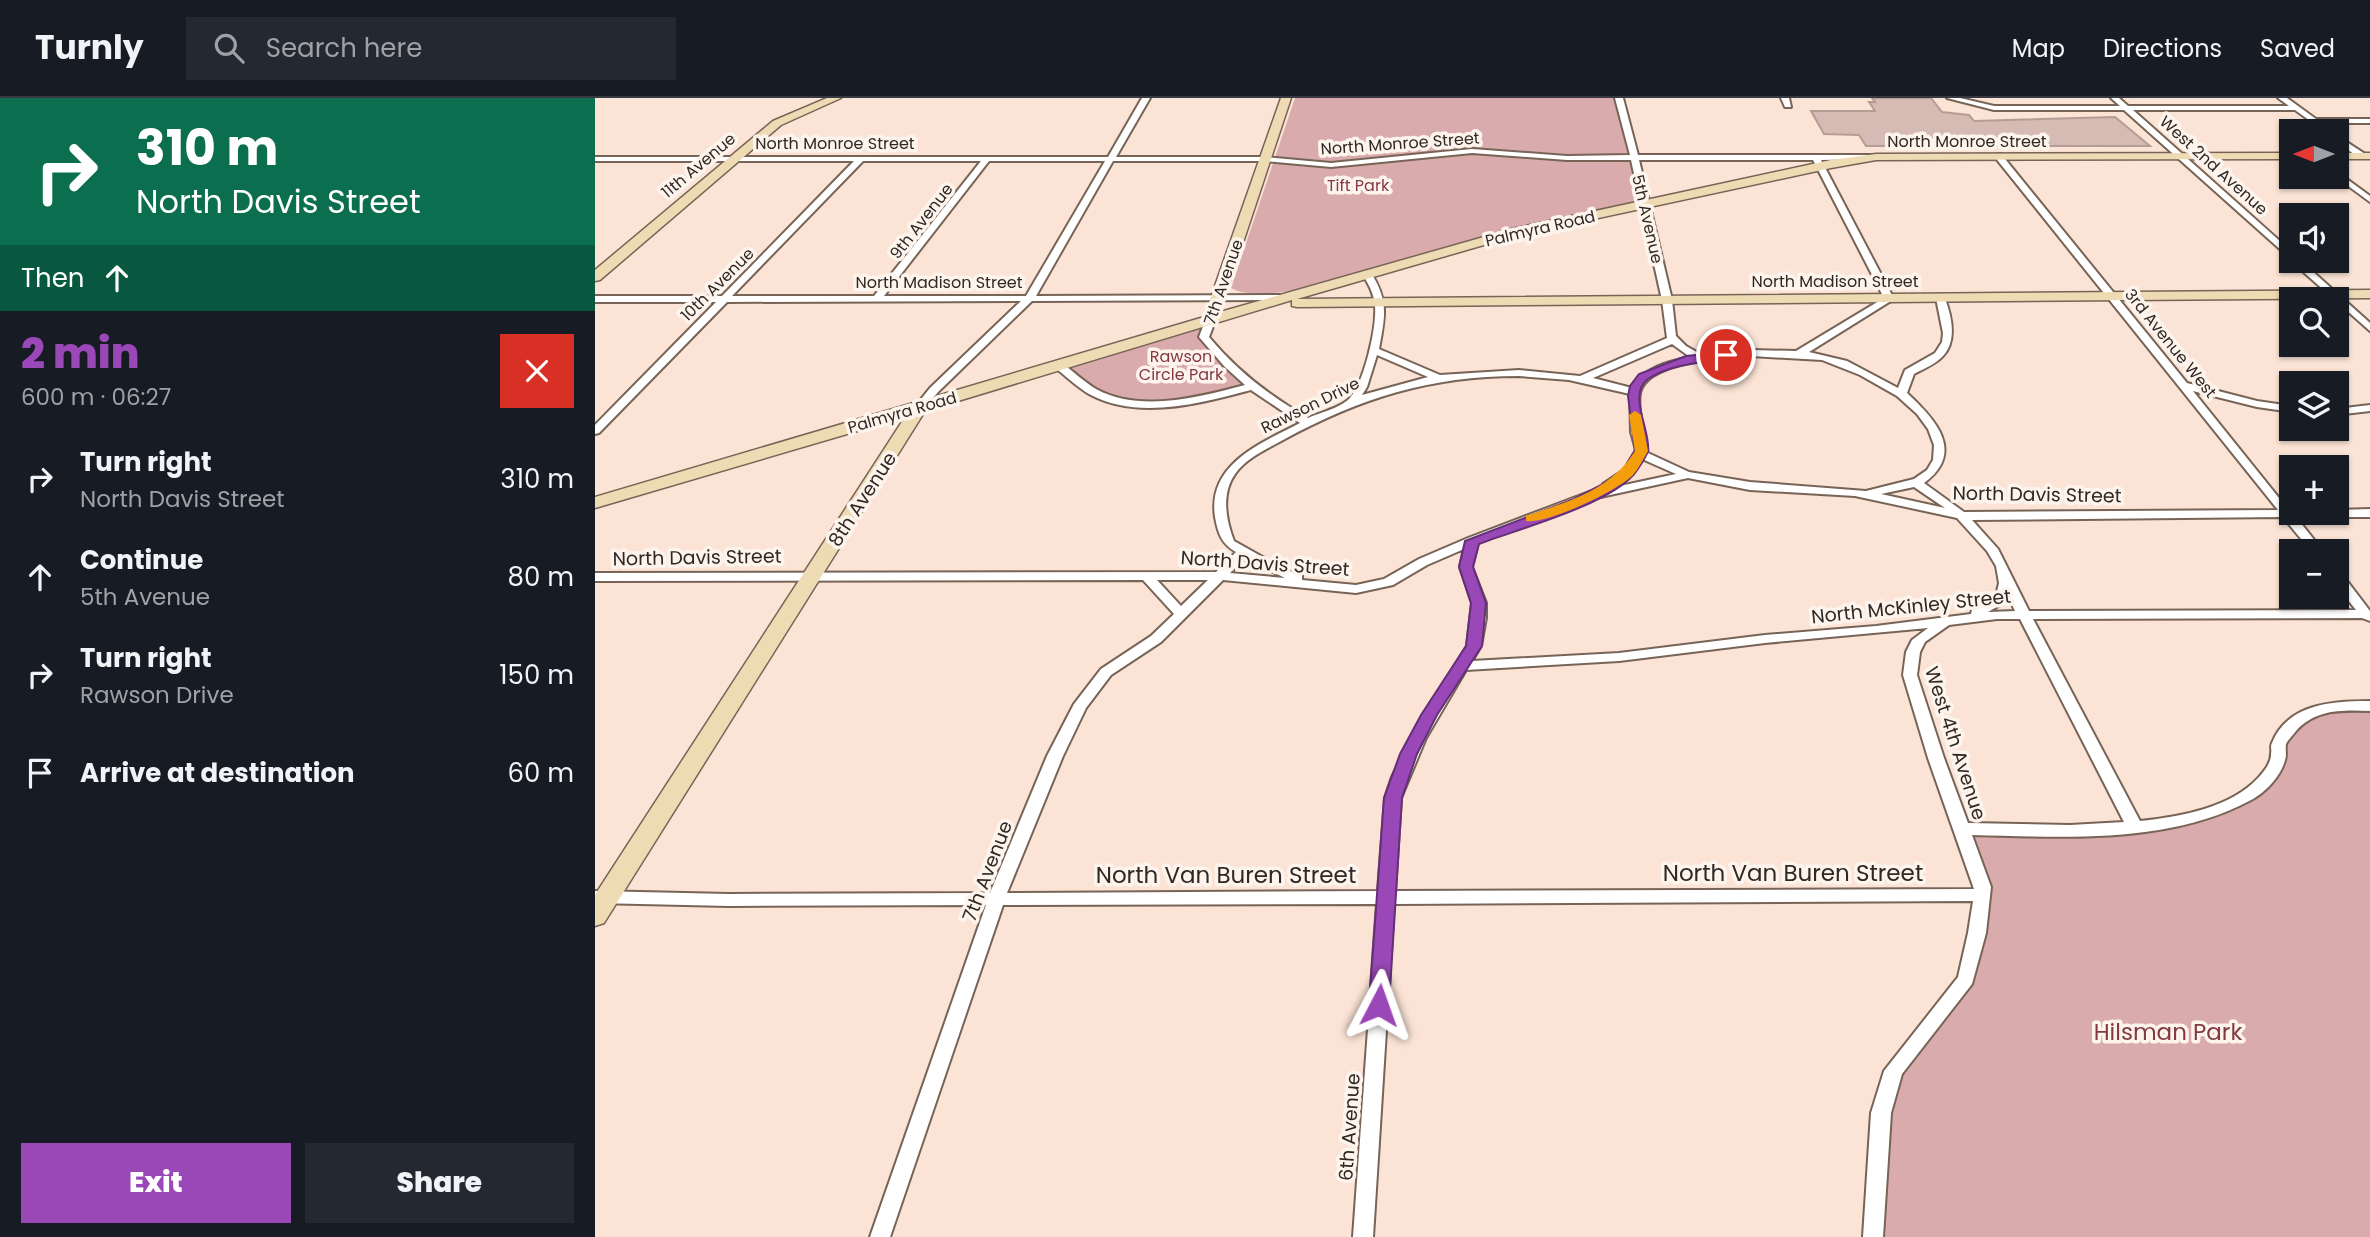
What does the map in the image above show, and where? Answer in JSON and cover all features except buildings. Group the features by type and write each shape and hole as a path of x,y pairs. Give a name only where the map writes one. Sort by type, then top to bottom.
{"main road":[{"name":"11th Avenue","path":"595,277 776,123 836,98"},
{"name":"7th Avenue","path":"1210,321 1286,98"},
{"name":"North Monroe Street","path":"1876,157 2279,156"},
{"name":"Palmyra Road","path":"595,503 1283,298 1512,233 1818,162 1876,157"},
{"name":"North Madison Street","path":"2349,294 2370,293"},
{"name":"North Madison Street","path":"1300,302 2279,295"},
{"name":"Palmyra Road","path":"1210,321 1239,318 1300,302"},
{"name":"8th Avenue","path":"595,916 601,897 813,575 919,408"}],"street":[{"name":"8th Avenue","path":"919,408 934,390 1029,299 1146,98"},
{"name":"5th Avenue","path":"1619,98 1667,300 1668,328 1674,339"},
{"path":"1951,98 1994,108 2295,108"},
{"name":"West 2nd Avenue","path":"2115,98 2279,245"},
{"path":"2240,98 2253,108"},
{"path":"2282,98 2311,119"},
{"path":"2349,121 2370,121"},
{"path":"2349,145 2366,156"},
{"name":"North Monroe Street","path":"595,159 1265,159 1331,165 1472,152 1548,158 1818,162"},
{"name":"3rd Avenue West","path":"1998,156 2279,503"},
{"name":"10th Avenue","path":"595,431 861,159"},
{"name":"9th Avenue","path":"876,299 987,159"},
{"path":"1798,354 1889,299 1818,162"},
{"path":"2349,183 2370,200"},
{"path":"2309,273 2324,287"},
{"path":"1353,400 1363,387 1374,350 1382,302 1368,275"},
{"name":"North Madison Street","path":"595,299 1283,298"},
{"path":"1901,394 1909,372 1939,355 1947,342 1948,333 1941,298"},
{"path":"2349,309 2370,328"},
{"name":"7th Avenue","path":"1210,321 1204,337 1223,360 1251,387 1308,423"},
{"path":"1579,380 1674,339 1700,358"},
{"path":"1374,350 1439,379"},
{"path":"1688,475 1664,466 1643,455 1641,451 1635,391 1644,377 1674,363 1700,358 1798,354 1845,365 1901,394 1925,416 1940,447 1937,466 1932,473 1916,483 1890,490 1855,492"},
{"path":"1058,365 1095,392 1110,398 1142,403 1185,400 1251,387"},
{"name":"Rawson Drive","path":"1244,552 1229,543 1220,514 1220,499 1230,473 1254,453 1308,423 1353,400 1439,379 1514,373 1579,380"},
{"path":"1579,380 1635,391"},
{"path":"2183,385 2279,407"},
{"path":"2349,410 2370,408"},
{"path":"1593,495 1629,472 1641,451"},
{"name":"North Davis Street","path":"595,577 1220,576 1356,589 1388,582 1423,562 1472,541 1593,495 1688,475 1750,486 1855,492 1963,516 2279,513"},
{"path":"1916,483 1937,495 1963,516 1988,543 2134,825"},
{"name":"North Davis Street","path":"2349,513 2370,513"},
{"name":"3rd Avenue West","path":"2296,525 2307,539"},
{"name":"6th Avenue","path":"1363,1237 1393,798 1401,771 1429,715 1474,646 1479,618 1476,592 1466,567 1472,541"},
{"path":"1220,576 1244,552 1281,573 1329,588"},
{"path":"1145,575 1181,614"},
{"name":"7th Avenue","path":"880,1237 997,897 1055,756 1079,707 1106,672 1156,639 1220,576"},
{"path":"1970,617 2002,597 2007,582"},
{"path":"2349,592 2368,616"},
{"name":"North McKinley Street","path":"1462,666 1619,657 1765,639 1876,631 1970,617 2025,614 2368,616"},
{"name":"West 4th Avenue","path":"1950,619 1919,640 1913,652 1910,675 1936,758 1983,887 1983,895"},
{"path":"1963,829 2081,830 2201,814 2249,795 2278,760 2279,745 2283,738 2306,713 2332,706 2370,705"},
{"path":"1873,1237 1881,1113 1893,1071 1905,1052 1949,1003 1966,979 1983,895"},
{"name":"North Van Buren Street","path":"601,897 729,900 1983,895"}],"green space":[{"name":"Tift Park","path":"1295,98 1618,98 1644,204 1509,233 1324,285 1285,292 1253,293 1231,288"},
{"name":"Rawson Circle Park","path":"1207,322 1203,335 1250,387 1175,401 1136,402 1100,393 1060,365"},
{"name":"Hilsman Park","path":"2370,707 2370,1237 1878,1237 1883,1149 1898,1072 1954,1005 1988,887 1967,831 2180,821 2253,796 2283,745 2308,715"}],"slow traffic":[{"path":"1531,519 1579,502 1629,472 1641,451 1635,415"}],"route":[{"path":"1379,1005 1393,798 1408,754 1429,715 1474,646 1479,603 1466,567 1472,541 1579,502 1614,483 1629,472 1641,451 1634,396 1636,386 1644,377 1674,363 1726,355"}]}
